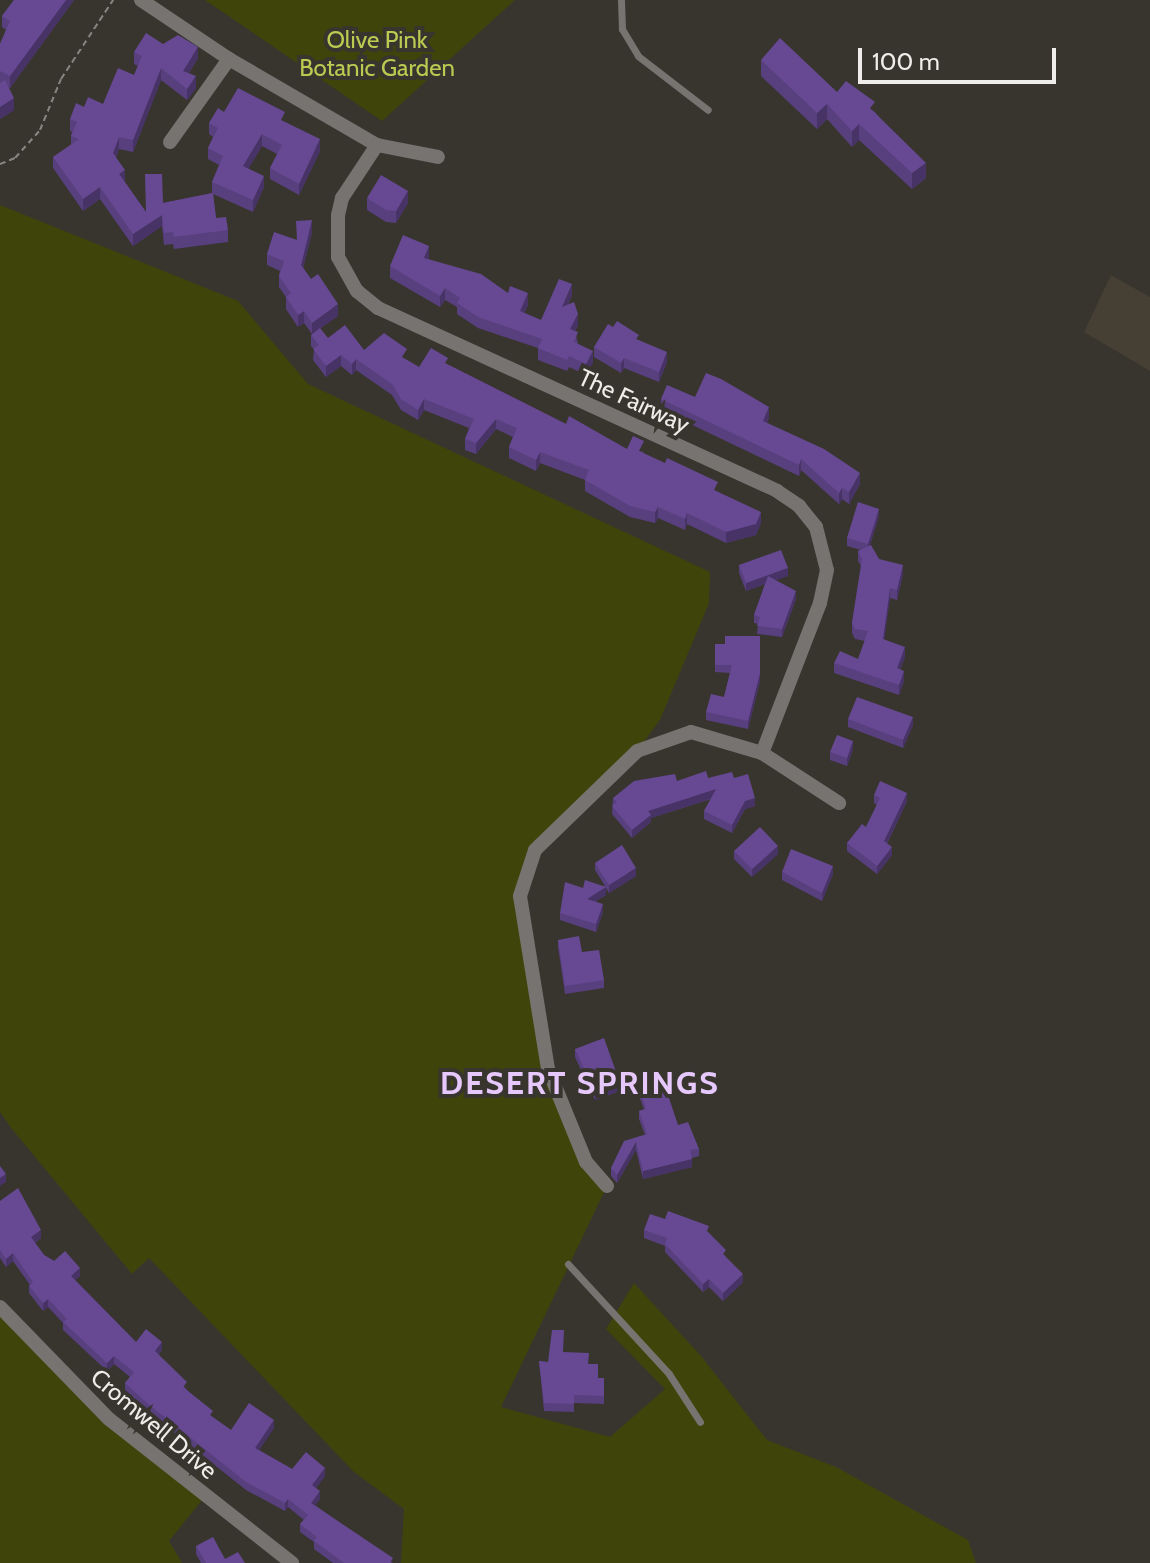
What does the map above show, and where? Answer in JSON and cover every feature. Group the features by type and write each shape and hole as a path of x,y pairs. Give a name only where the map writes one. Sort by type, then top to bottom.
{"street":[{"path":"141,0 229,59 377,145 438,157"},
{"path":"170,142 229,59"},
{"name":"The Fairway","path":"377,145 342,198 338,215 338,257 357,291 391,314 777,491 799,506 816,527 827,570 820,603 762,753"},
{"path":"607,1186 586,1162 548,1069 520,896 527,863 543,840 637,751 662,738 691,732 711,734 762,753 839,803"},
{"name":"Cromwell Drive","path":"0,1307 109,1419 292,1563"}],"lane":[{"path":"621,0 622,29 638,56 708,110"},
{"path":"568,1264 669,1374 700,1422"}],"path":[{"path":"0,164 15,158 40,130 61,79 113,0"}],"shaded area":[{"path":"1111,275 1150,297 1150,371 1084,332"}],"green space":[{"name":"Olive Pink Botanic Garden","path":"205,0 515,0 382,121"},
{"path":"0,205 238,301 308,384 710,572 709,603 660,720 637,751 543,840 522,885 548,1069 586,1162 607,1186 501,1407 610,1437 665,1389 606,1329 634,1283 701,1356 767,1440 836,1467 968,1540 976,1563 401,1563 404,1509 354,1472 149,1258 132,1274 12,1129 0,1112"},
{"path":"0,1307 56,1370 206,1495 169,1541 182,1563 0,1563"}],"building":[{"path":"14,0 66,0 10,76 0,71 0,44 10,21 2,16"},
{"path":"146,33 163,44 178,35 198,47 183,71 196,76 187,89 161,68 133,140 119,137 113,153 125,170 119,174 146,212 145,174 162,174 163,203 213,193 216,218 226,217 228,230 174,237 173,232 164,233 162,215 133,234 100,187 83,199 53,157 79,139 71,136 77,122 70,119 76,103 84,107 88,97 103,104 118,68 134,75 142,56 134,52"},
{"path":"780,38 837,92 846,81 875,102 870,108 926,163 912,173 859,124 852,131 827,104 817,113 761,60"},
{"path":"5,80 14,98 0,107 0,83"},
{"path":"238,88 285,112 281,120 320,139 299,184 270,168 282,145 262,134 243,166 264,176 253,200 212,182 223,156 208,148 218,128 209,123 218,108 224,112"},
{"path":"381,175 408,191 396,211 386,210 367,198"},
{"path":"312,220 301,265 311,279 318,274 338,304 312,323 304,311 298,315 286,297 291,293 279,276 284,261 267,254 274,232 297,240 296,221"},
{"path":"403,235 429,246 424,258 481,274 508,293 510,286 528,293 520,311 541,320 559,279 572,284 562,307 574,302 578,314 570,329 578,332 574,342 593,351 586,364 538,348 542,339 478,317 457,303 460,298 445,288 440,296 390,266"},
{"path":"617,321 639,335 636,339 667,352 659,372 624,358 621,363 594,347 608,324 613,327"},
{"path":"345,325 364,350 384,333 407,349 402,357 419,367 431,348 448,358 445,363 566,424 569,416 627,449 633,436 644,441 639,451 665,463 667,458 718,482 714,490 761,512 756,524 726,532 687,513 685,519 658,507 655,512 630,506 585,480 589,470 540,452 536,460 509,447 517,428 496,419 476,443 465,439 474,419 424,399 418,410 401,399 392,384 356,359 352,364 341,355 326,366 313,349 319,345 311,335 320,328 328,338"},
{"path":"706,373 769,407 763,421 824,449 860,473 849,492 842,488 839,493 801,459 799,465 661,399 667,385 695,397"},
{"path":"858,502 879,509 868,544 847,538"},
{"path":"871,545 879,559 903,565 897,590 890,588 883,639 905,647 897,668 904,671 899,685 834,663 840,651 858,659 868,631 855,629 852,623 862,559 858,551"},
{"path":"781,550 788,568 746,583 739,565"},
{"path":"768,576 796,591 782,629 757,626 760,617 754,615"},
{"path":"725,636 760,636 760,673 748,721 706,712 711,694 724,697 732,665 715,665 715,644 725,644"},
{"path":"857,697 913,717 903,740 848,719"},
{"path":"837,735 853,741 847,758 830,752"},
{"path":"706,771 708,778 732,772 734,778 748,774 755,798 745,801 732,825 704,811 716,789 648,811 651,815 632,830 612,806 617,802 613,798 634,781 675,774 677,781"},
{"path":"880,781 907,793 884,841 892,847 877,866 847,843 862,824 866,827 880,798 874,795"},
{"path":"760,827 778,846 752,869 734,851"},
{"path":"622,845 636,868 609,885 595,863"},
{"path":"791,849 833,866 822,893 782,872"},
{"path":"585,880 606,887 587,899 603,904 596,924 560,913 565,882 583,888"},
{"path":"579,936 582,952 599,950 604,980 565,986 558,940"},
{"path":"604,1038 620,1083 595,1092 575,1049"},
{"path":"663,1080 678,1125 688,1122 699,1149 690,1150 692,1159 643,1171 636,1142 617,1175 611,1168 624,1141 647,1134 639,1111 646,1109 639,1088"},
{"path":"18,1188 41,1230 31,1237 44,1255 54,1261 65,1251 80,1268 71,1276 136,1342 146,1329 162,1342 155,1351 187,1382 183,1387 213,1411 210,1415 231,1430 249,1403 274,1420 255,1448 292,1469 306,1452 325,1468 312,1485 320,1491 311,1503 393,1558 390,1563 344,1563 314,1541 317,1537 300,1524 308,1515 288,1499 285,1503 246,1482 147,1403 125,1383 134,1372 114,1356 107,1363 63,1322 67,1319 48,1299 43,1303 29,1286 33,1282 13,1253 6,1259 0,1250 0,1201"},
{"path":"668,1211 709,1226 707,1231 726,1250 723,1254 743,1274 723,1293 709,1279 703,1284 665,1244 667,1238 644,1230 650,1214 665,1219"},
{"path":"552,1330 564,1330 563,1352 589,1353 588,1364 598,1364 598,1378 604,1378 604,1396 574,1395 574,1404 544,1403 539,1361 548,1362"},
{"path":"213,1537 225,1559 238,1552 245,1563 206,1563 196,1546"}],"district":[{"name":"DESERT SPRINGS","path":"580,1083"}]}
